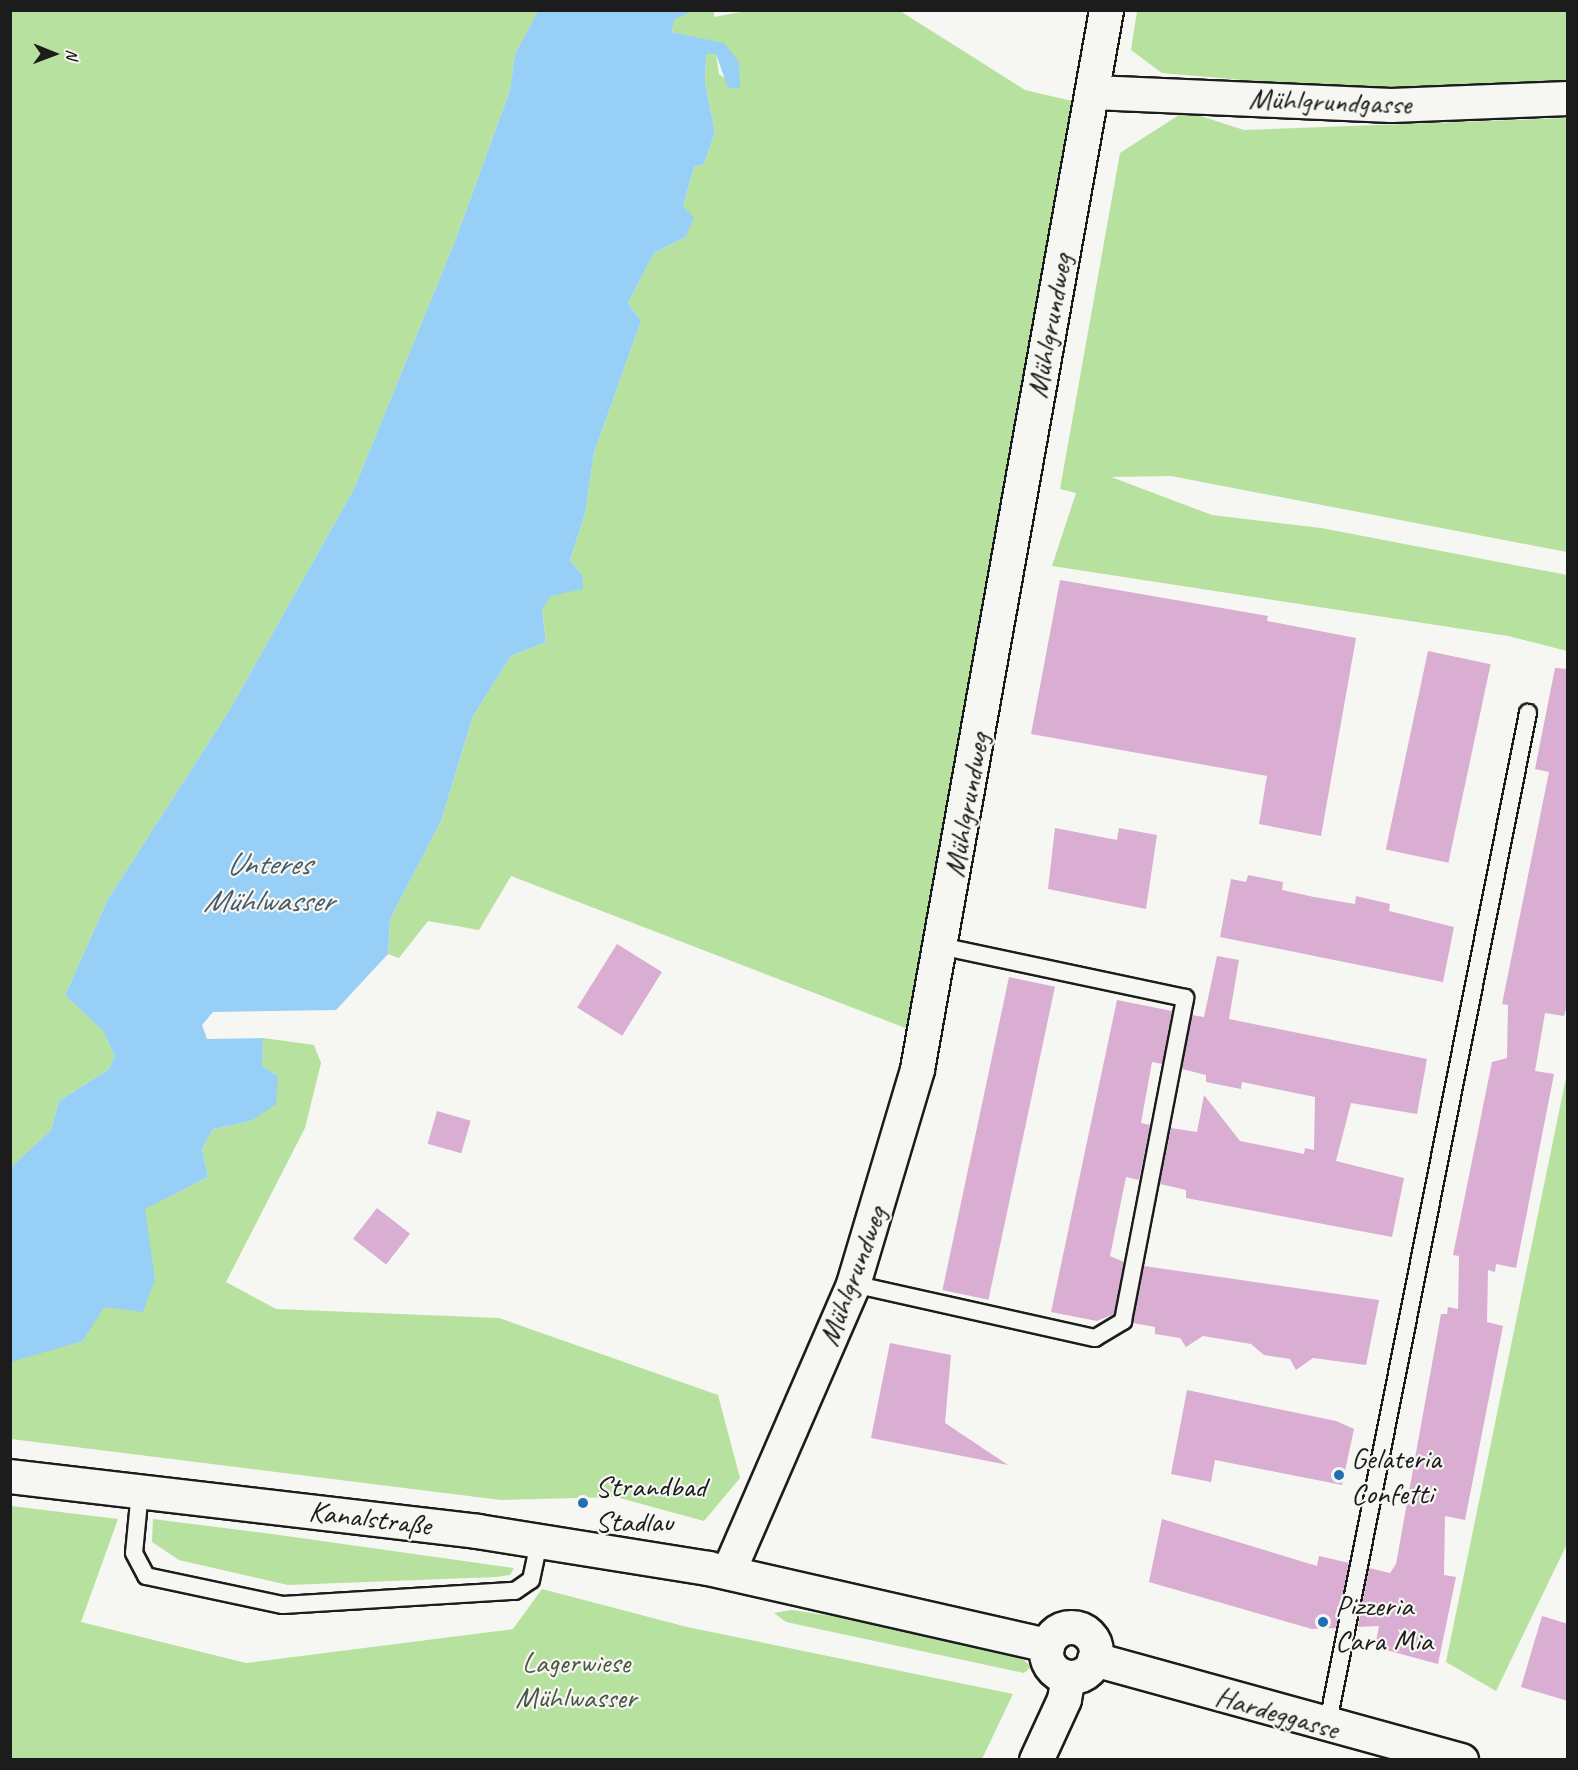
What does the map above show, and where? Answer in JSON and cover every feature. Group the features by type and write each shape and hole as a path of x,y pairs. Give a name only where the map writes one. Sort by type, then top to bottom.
{"street":[{"name":"Mühlgrundweg","path":"728,1572 854,1284 917,1070 942,946 1106,10"},
{"name":"Mühlgrundgasse","path":"1092,92 1391,105 1568,98"},
{"name":"Kanalstraße","path":"10,1476 539,1541 728,1572"},
{"path":"728,1572 1047,1645"},
{"path":"1036,1760 1094,1642 1082,1629 1057,1631 1047,1645 1048,1662 1081,1668"},
{"name":"Hardeggasse","path":"1081,1668 1461,1760"}],"lane":[{"path":"1327,1727 1528,713"},
{"path":"854,1284 1095,1338 1123,1321 1185,998 942,946"},
{"path":"140,1491 134,1553 146,1576 283,1605 515,1591 531,1580 539,1541"}],"green space":[{"path":"692,10 714,11 714,17 746,11 900,11 1025,90 1072,101 908,1029 511,876 479,930 428,921 399,958 388,954 390,919 441,821 473,716 511,656 546,642 542,608 551,595 582,575 570,560 585,514 594,453 641,321 628,303 654,253 686,237 683,206 694,167 704,164 715,133 705,83 706,54 716,54 719,74 739,88 707,40 672,32 674,20"},
{"path":"10,11 539,11 515,54 510,90 455,241 354,489 229,711 108,899 65,995 103,1031 115,1056 109,1069 59,1101 51,1130 11,1167"},
{"path":"1137,11 1567,11 1567,86 1336,88 1162,73 1131,50"},
{"path":"1185,111 1244,130 1567,118 1567,552 1171,476 1111,477 1212,515 1321,528 1567,575 1567,651 1508,636 1052,566 1076,493 1060,489 1120,153"},
{"path":"263,1038 314,1045 321,1063 305,1128 226,1282 276,1309 499,1318 718,1395 740,1478 704,1521 616,1497 501,1500 11,1439 11,1360 83,1341 103,1307 155,1279 144,1209 208,1177 202,1149 213,1129 251,1121 278,1076 262,1066"},
{"path":"1567,1073 1567,1544 1496,1691 1446,1662"},
{"name":"Lagerwiese Mühlwasser","path":"11,1506 118,1519 81,1622 246,1663 513,1629 542,1589 687,1627 1013,1694 982,1759 11,1759"},
{"path":"153,1519 514,1568 510,1575 496,1577 288,1585 179,1560 152,1542"},
{"path":"792,1610 904,1627 1024,1660 1031,1667 1024,1673 786,1622 774,1613"}],"water":[{"name":"Unteres Mühlwasser","path":"539,10 692,11 674,20 672,32 724,43 739,62 740,88 728,88 716,54 706,54 705,83 715,133 704,164 694,167 683,206 694,217 686,237 654,253 628,303 641,321 594,453 585,514 570,560 582,575 583,589 551,596 542,609 546,642 511,656 473,716 441,821 390,919 388,954 336,1010 213,1012 202,1025 207,1039 263,1038 262,1066 278,1076 276,1104 251,1121 213,1129 202,1149 208,1177 145,1209 155,1279 143,1312 104,1307 83,1341 11,1362 11,1167 51,1130 59,1101 109,1069 115,1056 103,1031 65,995 108,899 229,711 354,489 455,241 510,90 515,54"}],"building":[{"path":"1060,580 1268,616 1267,621 1356,638 1321,836 1259,824 1267,776 1031,734"},
{"path":"1428,651 1491,664 1448,863 1386,850"},
{"path":"1555,668 1568,669 1568,1002 1564,1016 1545,1013 1535,1071 1554,1074 1516,1268 1496,1264 1495,1272 1488,1270 1487,1322 1503,1326 1465,1520 1445,1516 1444,1575 1456,1577 1438,1664 1375,1647 1379,1626 1358,1627 1369,1568 1390,1573 1396,1564 1441,1314 1447,1314 1448,1307 1458,1309 1459,1256 1453,1255 1492,1062 1507,1058 1508,1005 1502,1004 1549,772 1535,769"},
{"path":"1055,828 1117,840 1119,828 1157,835 1146,909 1048,889"},
{"path":"1248,875 1283,882 1282,890 1314,897 1355,904 1356,896 1390,904 1389,911 1454,927 1443,982 1220,937 1231,879 1246,882"},
{"path":"617,944 662,972 622,1036 577,1008"},
{"path":"1217,956 1239,960 1229,1019 1427,1059 1417,1114 1351,1103 1336,1161 1404,1178 1392,1237 1186,1198 1186,1190 1160,1184 1171,1128 1197,1132 1204,1095 1240,1141 1304,1154 1305,1148 1314,1150 1315,1097 1242,1082 1241,1089 1206,1082 1206,1075 1182,1069 1192,1015 1204,1017"},
{"path":"1009,977 1055,987 988,1300 942,1290"},
{"path":"1117,1000 1172,1011 1162,1064 1152,1062 1141,1123 1150,1125 1139,1180 1126,1177 1110,1256 1124,1262 1114,1314 1097,1321 1051,1312"},
{"path":"437,1111 471,1121 461,1153 428,1144"},
{"path":"377,1208 410,1234 386,1265 353,1239"},
{"path":"1144,1266 1379,1300 1366,1365 1313,1358 1296,1370 1290,1359 1264,1355 1251,1344 1203,1336 1186,1347 1180,1338 1155,1334 1155,1327 1133,1323"},
{"path":"890,1343 951,1355 945,1423 1008,1465 871,1438"},
{"path":"1187,1390 1336,1421 1354,1429 1342,1485 1215,1460 1211,1482 1171,1474"},
{"path":"1162,1519 1317,1566 1319,1556 1349,1563 1336,1628 1312,1629 1149,1582"},
{"path":"1542,1616 1568,1624 1568,1701 1521,1687"}],"place":[{"name":"Gelateria Confetti","path":"1339,1475"},
{"name":"Strandbad Stadlau","path":"583,1503"},
{"name":"Pizzeria Cara Mia","path":"1323,1622"}]}
